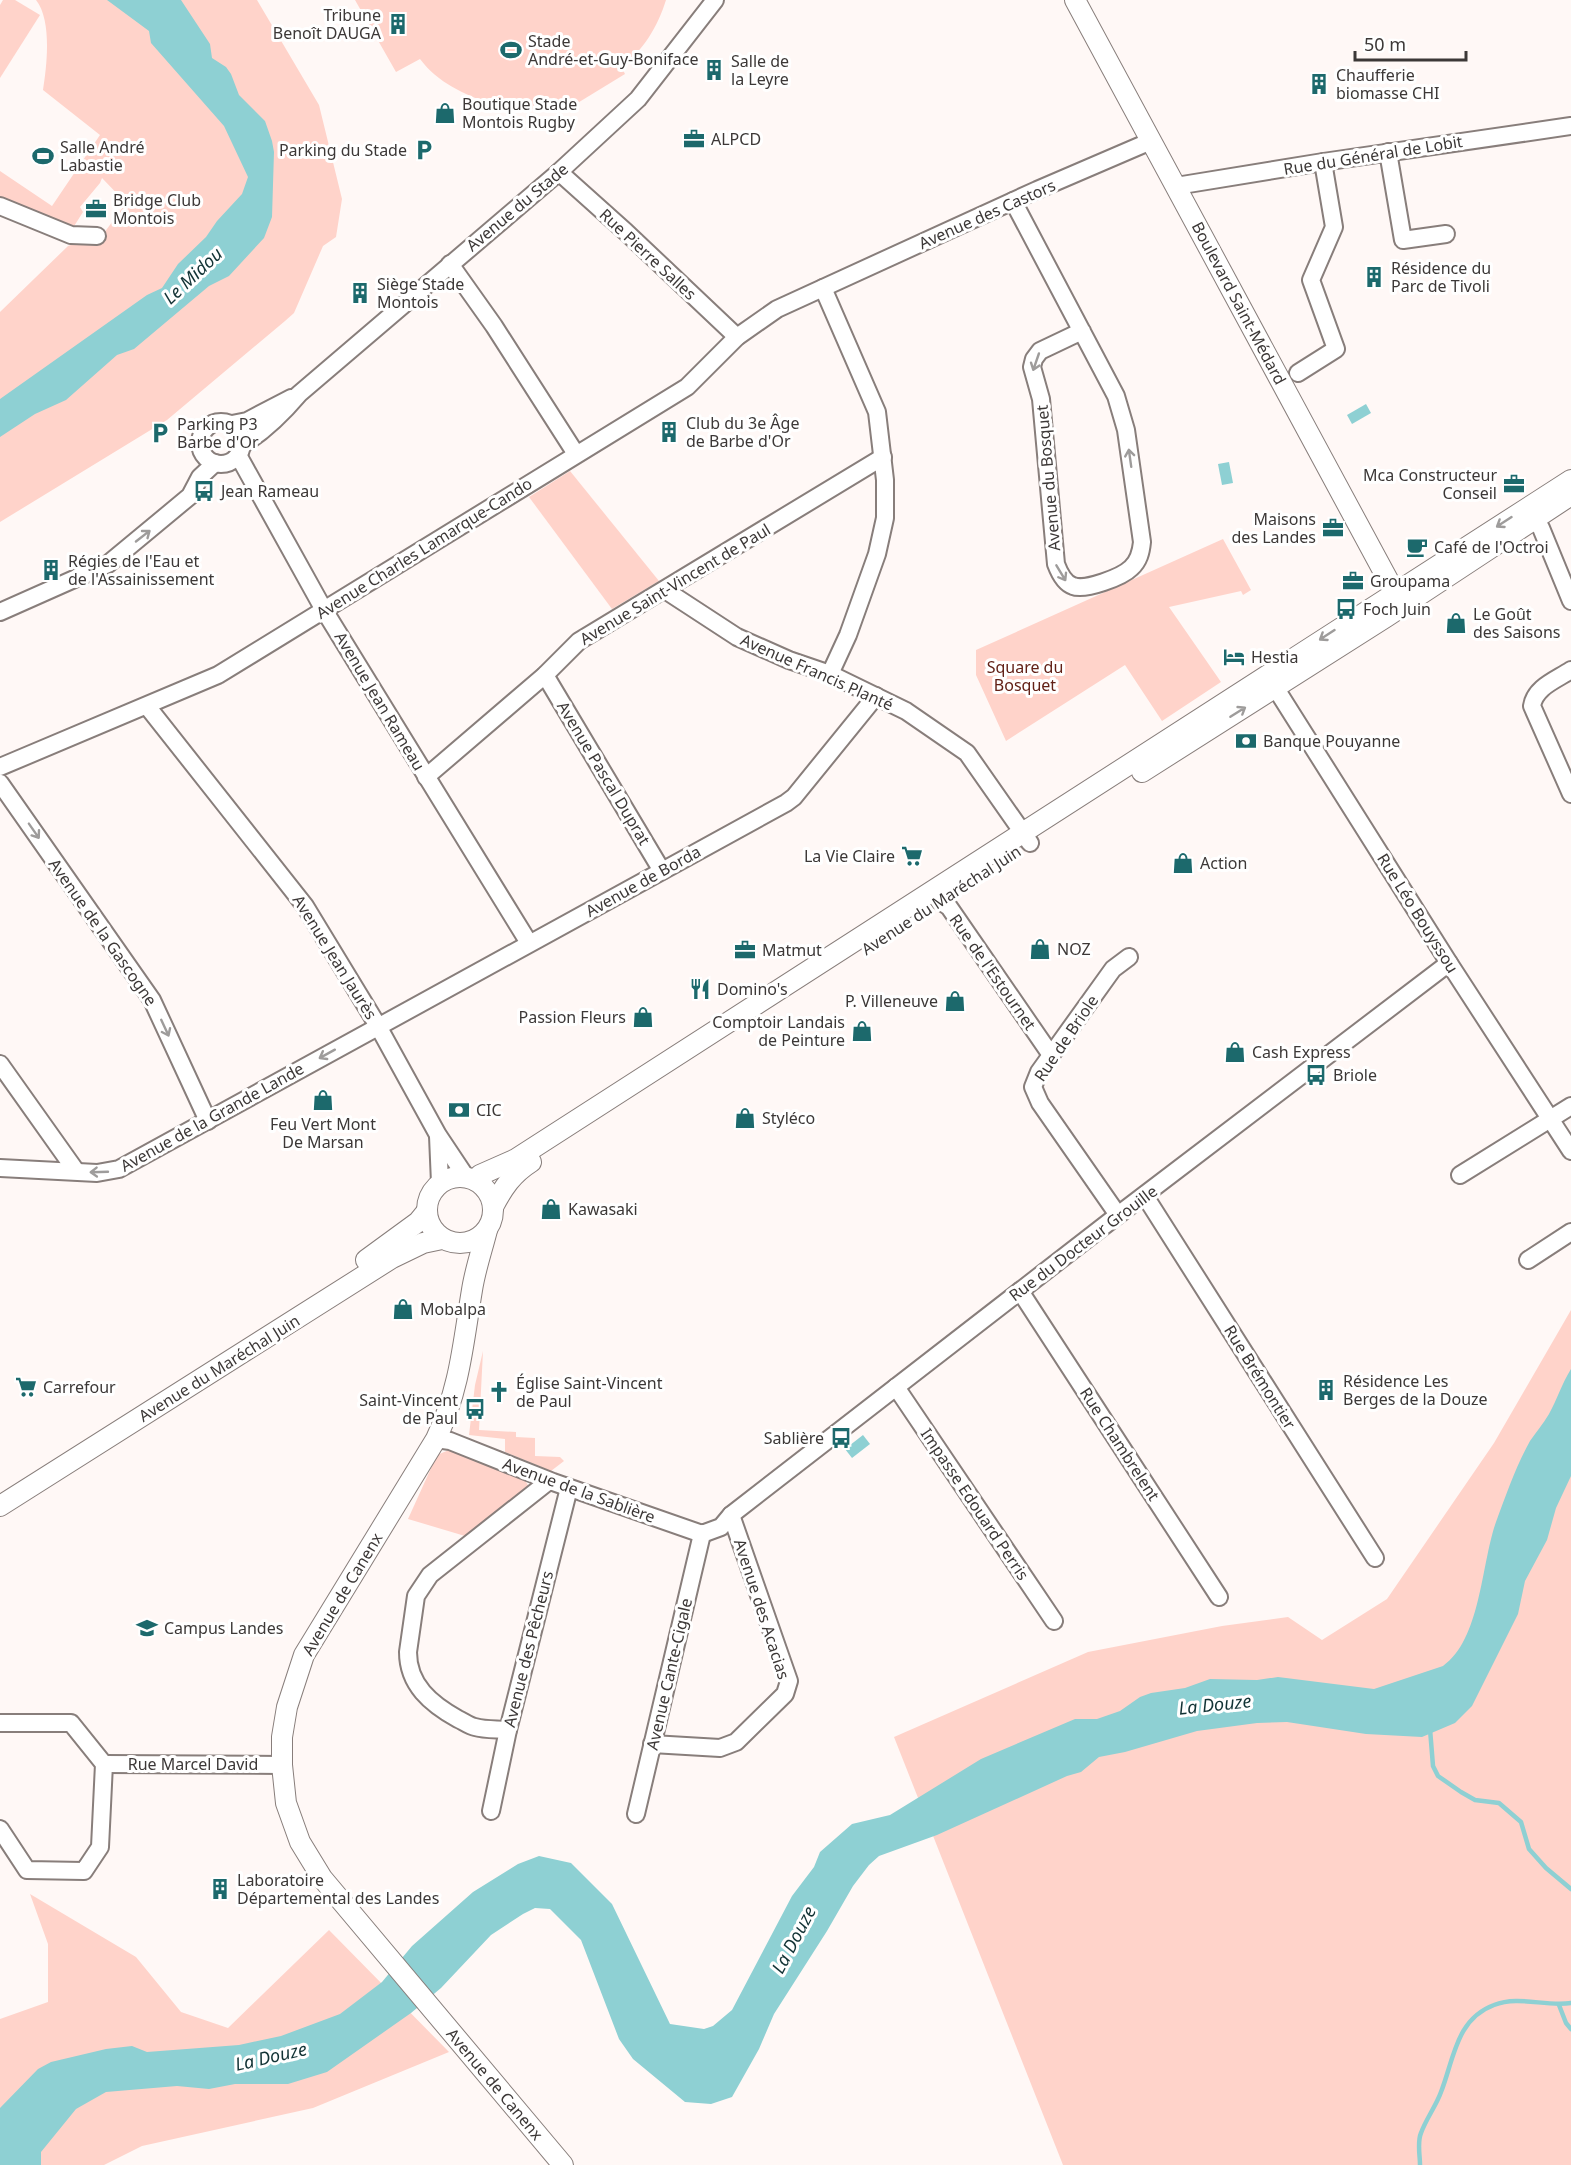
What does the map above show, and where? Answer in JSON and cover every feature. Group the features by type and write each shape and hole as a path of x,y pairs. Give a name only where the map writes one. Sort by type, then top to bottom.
{"main road":[{"name":"Boulevard Saint-Médard","path":"1075,0 1398,600"},
{"path":"1531,513 1571,480"},
{"path":"1531,513 1571,495"},
{"name":"Avenue du Maréchal Juin","path":"494,1208 507,1182 520,1169 936,896 1531,513"},
{"name":"Avenue du Maréchal Juin","path":"471,1179 516,1159 936,896"},
{"path":"448,1179 471,1179 488,1191 494,1208 493,1218 481,1236 466,1243 446,1240 431,1227 427,1211 428,1201 433,1191 448,1179"},
{"name":"Avenue du Maréchal Juin","path":"0,1493 356,1267 404,1233 427,1211"},
{"name":"Avenue de Canenx","path":"486,1230 472,1287 463,1354 447,1414 436,1439 304,1655 287,1707 282,1737 282,1765 286,1803 300,1842 322,1878 563,2165"},
{"name":"Avenue du Maréchal Juin","path":"0,1506 392,1258 423,1243 446,1240"},
{"name":"Avenue de Canenx","path":"446,1240 464,1261 472,1287"}],"street":[{"name":"Avenue du Stade","path":"240,450 268,426 299,394 559,172 638,99 715,0"},
{"name":"Rue du Général de Lobit","path":"1176,186 1571,126"},
{"name":"Avenue des Castors","path":"823,288 1151,141"},
{"path":"1388,152 1403,240 1446,234"},
{"path":"1298,373 1336,349 1311,280 1334,227 1323,162"},
{"name":"Rue Pierre Salles","path":"559,172 737,337"},
{"name":"Avenue du Bosquet","path":"1013,201 1082,331 1116,396 1126,430 1142,542 1138,560 1126,572 1089,587 1073,586 1067,582 1058,571 1056,564 1041,399 1032,367 1040,351 1082,331"},
{"path":"0,206 71,236 97,236"},
{"path":"450,264 494,326 576,454"},
{"path":"823,288 877,412 885,480 885,518 877,554 848,635 830,674"},
{"name":"Avenue Charles Lamarque-Cando","path":"0,767 218,675 687,387 737,337 777,309 823,288"},
{"name":"Avenue du Stade","path":"231,424 247,421 299,394"},
{"path":"225,421 240,433 240,450 227,463 210,461 202,454 199,441 201,434 211,423 225,421"},
{"name":"Avenue Jean Rameau","path":"240,450 324,610 529,943"},
{"name":"Avenue Saint-Vincent de Paul","path":"426,777 545,675 579,641 883,457"},
{"path":"0,612 108,564 190,496 200,477 215,463"},
{"path":"1531,513 1541,528 1571,601"},
{"name":"Avenue Francis Planté","path":"665,590 737,637 789,660 830,674 906,711 967,753 1026,838"},
{"path":"1571,670 1538,691 1533,698 1532,706 1571,794"},
{"name":"Avenue Pascal Duprat","path":"545,675 662,871"},
{"name":"Rue Léo Bouyssou","path":"1272,681 1449,963 1571,1151"},
{"name":"Avenue de Borda","path":"378,1026 786,803 794,797 876,696"},
{"name":"Avenue Jean Jaurès","path":"147,706 305,906 378,1026 438,1135 471,1179"},
{"name":"Avenue de la Gascogne","path":"0,783 152,1000 208,1121"},
{"name":"Rue de l'Estournet","path":"936,896 949,907 1051,1055"},
{"name":"Rue de Briole","path":"1118,1215 1040,1103 1033,1087 1039,1072 1113,969 1129,957"},
{"name":"Rue du Docteur Grouille","path":"726,1521 1118,1215 1449,963"},
{"name":"Avenue de la Grande Lande","path":"0,1168 96,1173 119,1169 378,1026"},
{"path":"0,1064 75,1171"},
{"path":"1460,1175 1571,1106"},
{"name":"Avenue Jean Jaurès","path":"438,1135 440,1184"},
{"name":"Rue Brémontier","path":"1145,1196 1374,1558"},
{"path":"1528,1260 1571,1232"},
{"name":"Rue Chambrelent","path":"1020,1291 1219,1597"},
{"name":"Impasse Edouard Perris","path":"896,1387 1054,1622"},
{"name":"Avenue de la Sablière","path":"436,1439 450,1441 549,1481 702,1534"},
{"path":"508,1730 475,1727 443,1711 433,1704 414,1681 408,1661 408,1652 416,1596 430,1575 549,1481"},
{"name":"Avenue des Pêcheurs","path":"491,1811 508,1730 569,1488"},
{"path":"702,1534 726,1521"},
{"name":"Avenue des Acacias","path":"652,1744 720,1748 736,1742 785,1694 789,1681 726,1521"},
{"name":"Avenue Cante-Cigale","path":"636,1814 702,1534"},
{"name":"Rue Marcel David","path":"0,1723 71,1723 104,1764 100,1847 84,1871 27,1870 0,1829"},
{"name":"Rue Marcel David","path":"104,1764 282,1765"}],"green space":[{"path":"3,0 15,0 40,15 0,78 0,5"},
{"path":"36,0 257,0 319,105 342,199 336,237 323,246 294,313 167,420 0,522 0,312 68,246 104,233 126,203 102,178 80,207 83,212 71,231 0,199 0,171 52,206 100,135 43,90 47,43 44,19"},
{"name":"Stade André-et-Guy-Boniface","path":"355,0 666,0 649,38 621,66 625,74 571,107 555,110 491,108 491,104 461,92 443,81 420,59 396,72"},
{"path":"570,471 659,581 612,609 529,497"},
{"name":"Square du Bosquet","path":"1223,539 1251,590 1243,595 1241,591 1169,607 1221,682 1162,721 1125,665 1006,741 976,675 976,650"},
{"path":"1571,1310 1571,2165 1063,2165 894,1737 1088,1652 1222,1626 1288,1617 1322,1640 1387,1599 1494,1443"},
{"path":"483,1351 479,1430 516,1432 516,1437 535,1438 535,1456 560,1457 564,1461 551,1471 505,1452 505,1439 469,1435 475,1385"},
{"path":"449,1450 525,1480 529,1487 465,1536 408,1519 437,1455"},
{"path":"30,1894 136,1957 181,2012 228,2028 329,1930 449,2052 313,2108 142,2146 104,2165 0,2165 0,2019 48,2002 48,1944"}],"water":[{"name":"Le Midou","path":"107,0 181,0 210,44 212,58 226,67 239,95 265,121 274,152 272,217 264,238 229,276 209,286 134,349 117,355 66,400 35,414 0,437 0,399 147,295 162,288 178,264 206,237 217,221 242,194 248,177 224,126 151,43 149,31"},
{"path":"1366,404 1371,413 1352,424 1347,415"},
{"path":"1229,462 1233,483 1222,485 1218,464"},
{"name":"La Douze","path":"1571,1369 1571,1476 1556,1508 1547,1540 1525,1581 1518,1614 1472,1706 1455,1723 1422,1737 1366,1734 1287,1722 1257,1723 1197,1731 1125,1752 1099,1757 1081,1772 1067,1776 937,1835 879,1856 853,1886 774,2014 759,2049 732,2097 711,2104 685,2102 633,2059 619,2039 581,1940 550,1909 535,1908 491,1935 441,1988 411,2013 327,2072 288,2084 235,2084 209,2089 177,2086 106,2092 76,2109 41,2152 41,2165 0,2165 0,2108 38,2069 51,2062 106,2049 132,2046 147,2052 239,2045 281,2036 340,2014 382,1982 412,1946 473,1892 518,1864 539,1856 571,1863 612,1904 670,2024 704,2029 713,2026 732,2010 792,1896 814,1867 820,1852 852,1824 890,1815 981,1759 1075,1719 1097,1719 1120,1711 1140,1697 1151,1693 1185,1688 1210,1679 1257,1680 1278,1677 1374,1689 1443,1666 1456,1654 1473,1620 1491,1539 1516,1470 1530,1441 1549,1414"},
{"path":"863,1435 870,1444 852,1458 845,1449"}],"waterway":[{"path":"1430,1729 1433,1766 1438,1776 1475,1800 1499,1803 1521,1822 1529,1849 1546,1868 1571,1889"},
{"path":"1420,2165 1421,2133 1439,2097 1458,2041 1472,2020 1481,2011 1503,2002 1571,2003"},
{"path":"1559,2005 1571,2029"}],"place":[{"name":"Tribune Benoît DAUGA","path":"398,24"},
{"name":"Stade André-et-Guy-Boniface","path":"511,50"},
{"name":"Salle de la Leyre","path":"714,70"},
{"name":"Chaufferie biomasse CHI","path":"1319,84"},
{"name":"Boutique Stade Montois Rugby","path":"445,113"},
{"name":"ALPCD","path":"694,139"},
{"name":"Parking du Stade","path":"424,150"},
{"name":"Salle André Labastie","path":"43,156"},
{"name":"Bridge Club Montois","path":"96,209"},
{"name":"Résidence du Parc de Tivoli","path":"1374,277"},
{"name":"Siège Stade Montois","path":"360,293"},
{"name":"Club du 3e Âge de Barbe d'Or","path":"669,432"},
{"name":"Parking P3 Barbe d'Or","path":"160,433"},
{"name":"Mca Constructeur Conseil","path":"1514,484"},
{"name":"Jean Rameau","path":"204,491"},
{"name":"Maisons des Landes","path":"1333,528"},
{"name":"Café de l'Octroi","path":"1417,547"},
{"name":"Régies de l'Eau et de l'Assainissement","path":"51,570"},
{"name":"Groupama","path":"1353,581"},
{"name":"Foch Juin","path":"1346,609"},
{"name":"Le Goût des Saisons","path":"1456,623"},
{"name":"Hestia","path":"1234,657"},
{"name":"Banque Pouyanne","path":"1246,741"},
{"name":"La Vie Claire","path":"912,856"},
{"name":"Action","path":"1183,863"},
{"name":"NOZ","path":"1040,949"},
{"name":"Matmut","path":"745,950"},
{"name":"Domino's","path":"700,989"},
{"name":"P. Villeneuve","path":"955,1001"},
{"name":"Passion Fleurs","path":"643,1017"},
{"name":"Comptoir Landais de Peinture","path":"862,1031"},
{"name":"Cash Express","path":"1235,1052"},
{"name":"Briole","path":"1316,1075"},
{"name":"Feu Vert Mont De Marsan","path":"323,1100"},
{"name":"CIC","path":"459,1110"},
{"name":"Styléco","path":"745,1118"},
{"name":"Kawasaki","path":"551,1209"},
{"name":"Mobalpa","path":"403,1309"},
{"name":"Carrefour","path":"26,1387"},
{"name":"Résidence Les Berges de la Douze","path":"1326,1390"},
{"name":"Église Saint-Vincent de Paul","path":"499,1392"},
{"name":"Saint-Vincent de Paul","path":"475,1409"},
{"name":"Sablière","path":"841,1438"},
{"name":"Campus Landes","path":"147,1628"},
{"name":"Laboratoire Départemental des Landes","path":"220,1889"}]}
